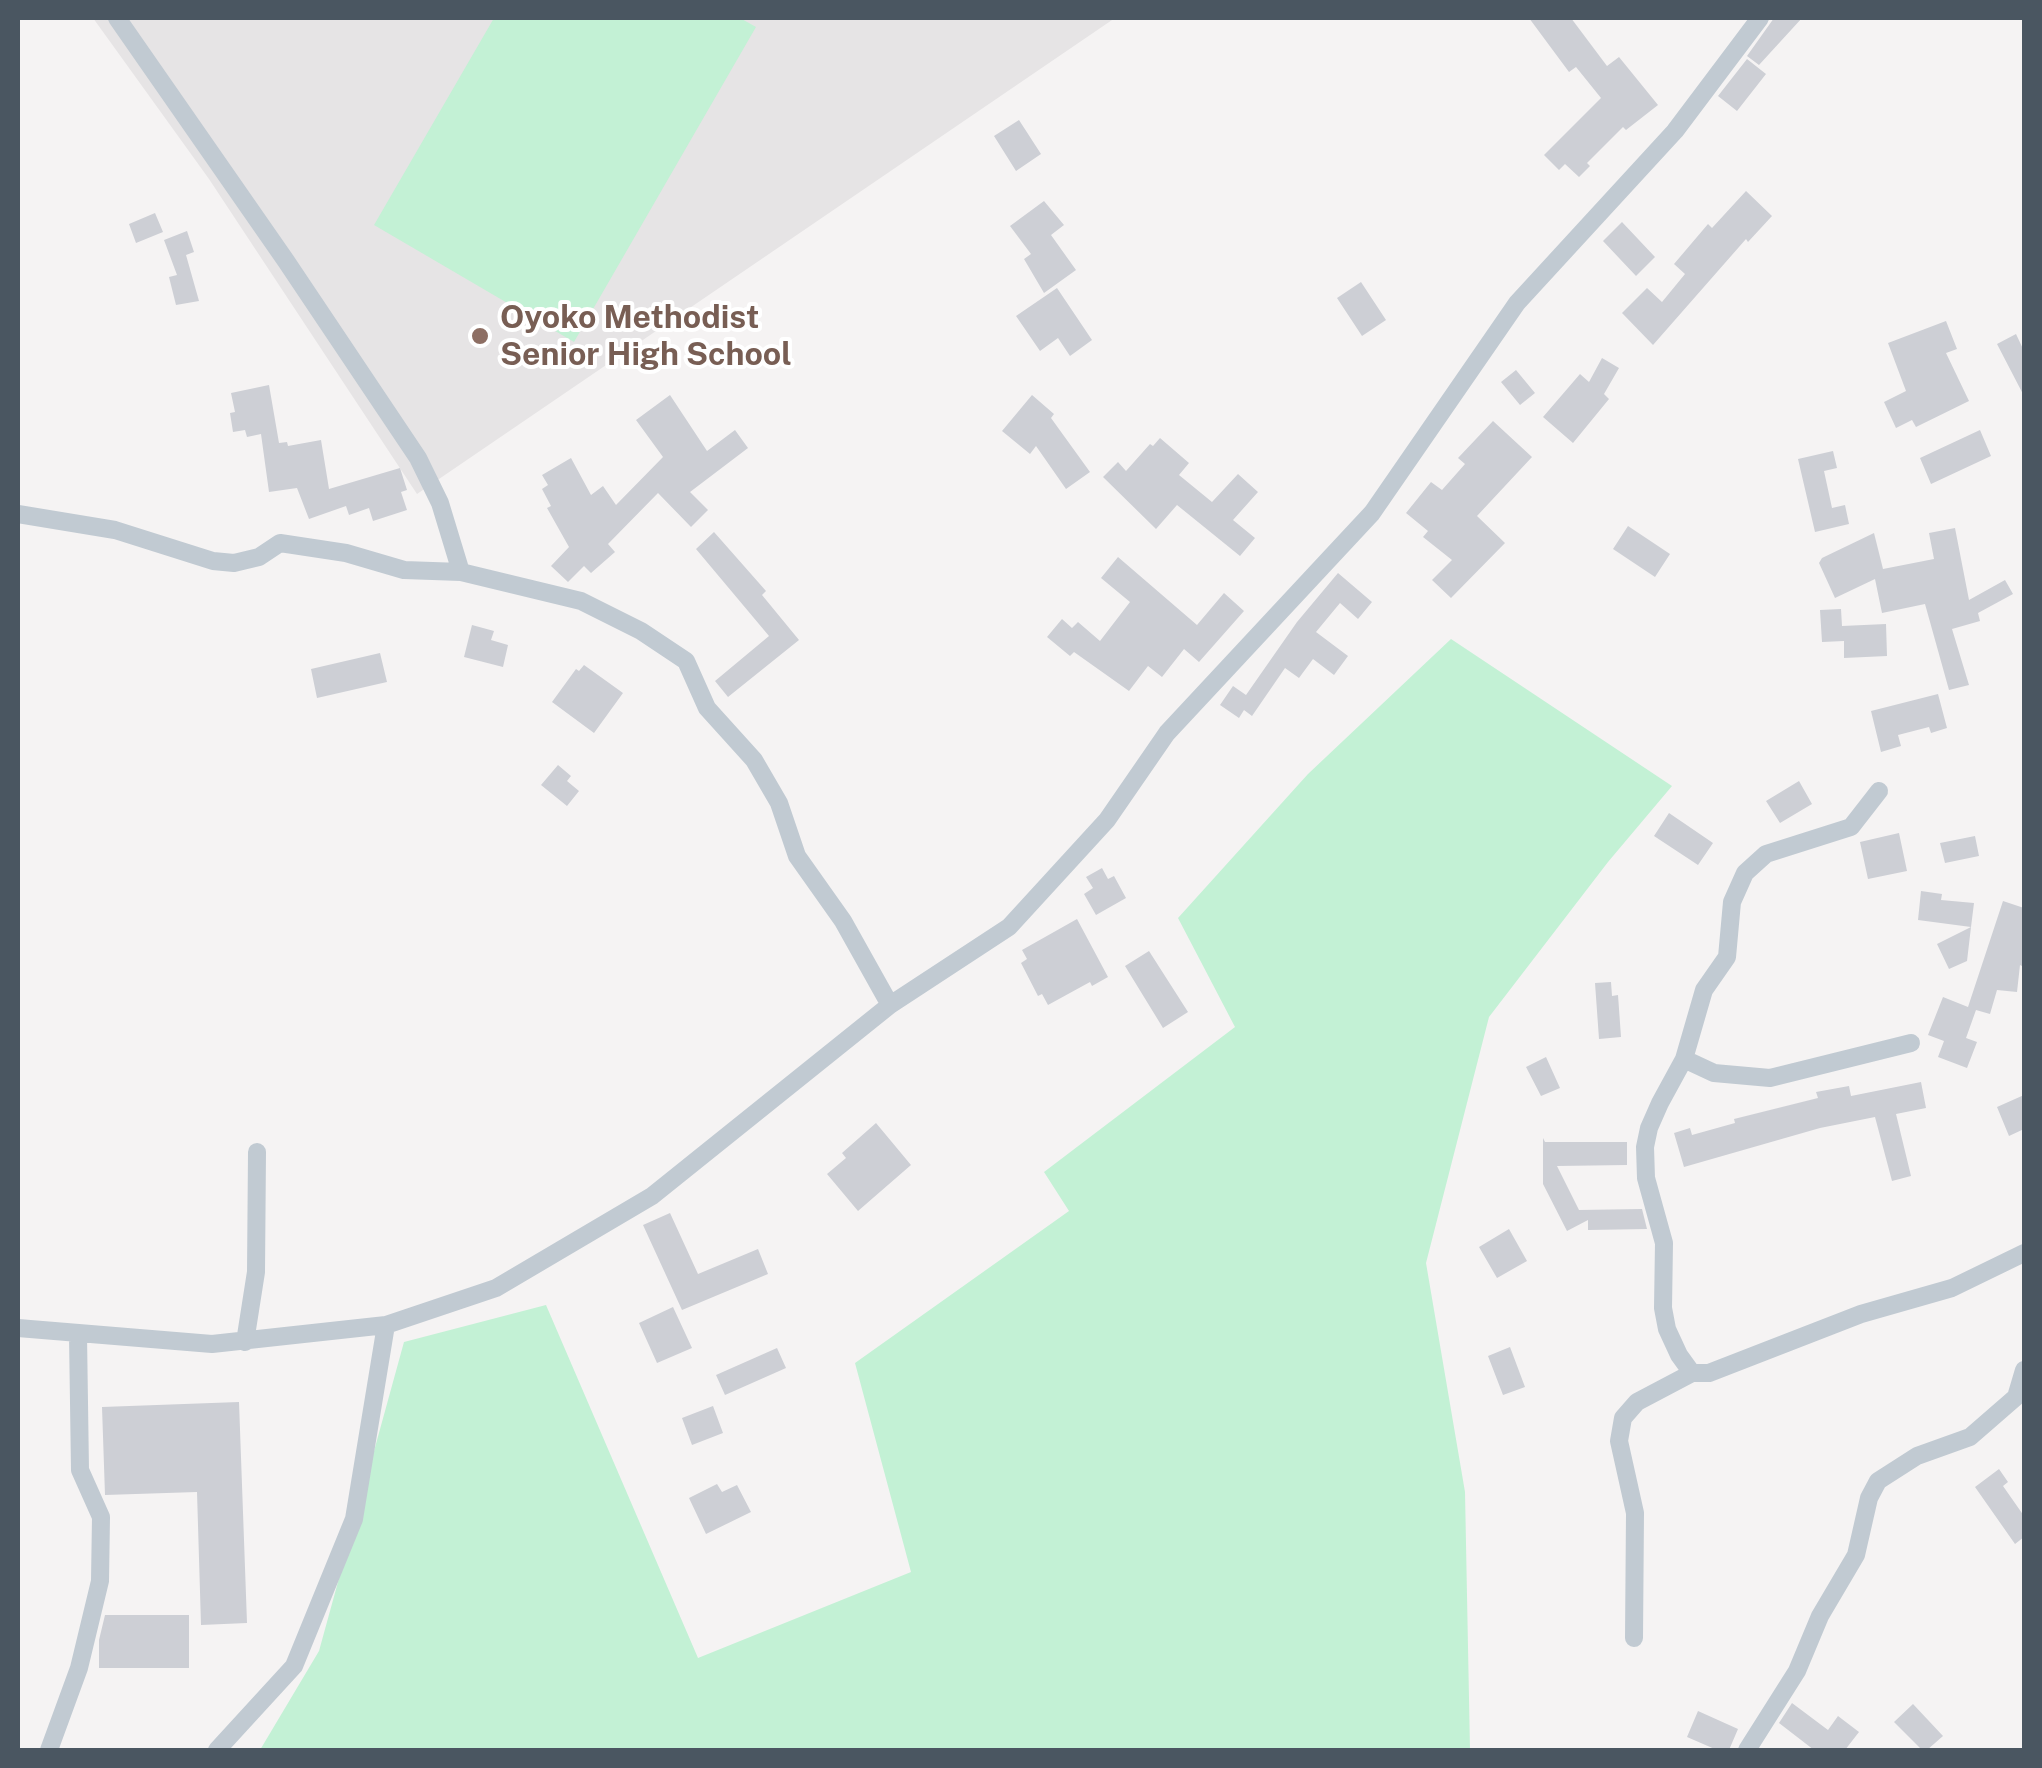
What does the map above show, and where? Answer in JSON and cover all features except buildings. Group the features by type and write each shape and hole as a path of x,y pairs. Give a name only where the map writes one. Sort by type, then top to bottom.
{"street":[{"path":"117,18 418,458 440,503 461,572"},
{"path":"18,1328 78,1336 212,1344 386,1325 496,1288 652,1196 890,1005 1009,926 1106,820 1167,733 1372,513 1516,304 1675,130 1760,18"},
{"path":"18,514 115,530 234,563 260,557 280,543 346,552 404,570 461,572 581,600 641,631 686,661 707,708 754,760 779,802 796,856 844,921 890,1005"},
{"path":"1692,1373 1667,1329 1663,1308 1664,1243 1646,1178 1649,1128 1684,1059 1704,990 1727,956 1732,902 1745,873 1766,854 1851,827 1879,791"},
{"path":"1684,1059 1714,1073 1770,1078 1911,1043"},
{"path":"245,1342 256,1272 257,1152"},
{"path":"1634,1638 1634,1513 1620,1441 1623,1418 1637,1402 1692,1373 1727,1369 1861,1314 1952,1288 2024,1253"},
{"path":"217,1750 294,1666 354,1519 386,1325"},
{"path":"49,1750 79,1668 100,1581 100,1517 80,1470 78,1336"},
{"path":"1747,1750 1797,1672 1820,1616 1856,1554 1869,1498 1878,1480 1916,1456 1970,1438 2020,1401 2024,1370"}],"shaded area":[{"name":"Oyoko Methodist Senior High School","path":"93,18 1115,18 417,494 209,179"}],"green space":[{"path":"494,18 740,18 756,27 574,342 374,225"},
{"path":"1451,639 1672,786 1489,1017 1426,1263 1465,1492 1470,1750 260,1750 319,1651 404,1342 546,1305 698,1658 911,1572 855,1363 1069,1211 1044,1172 1235,1027 1178,918 1308,774"}],"place":[{"name":"Oyoko Methodist Senior High School","path":"480,336"}]}
